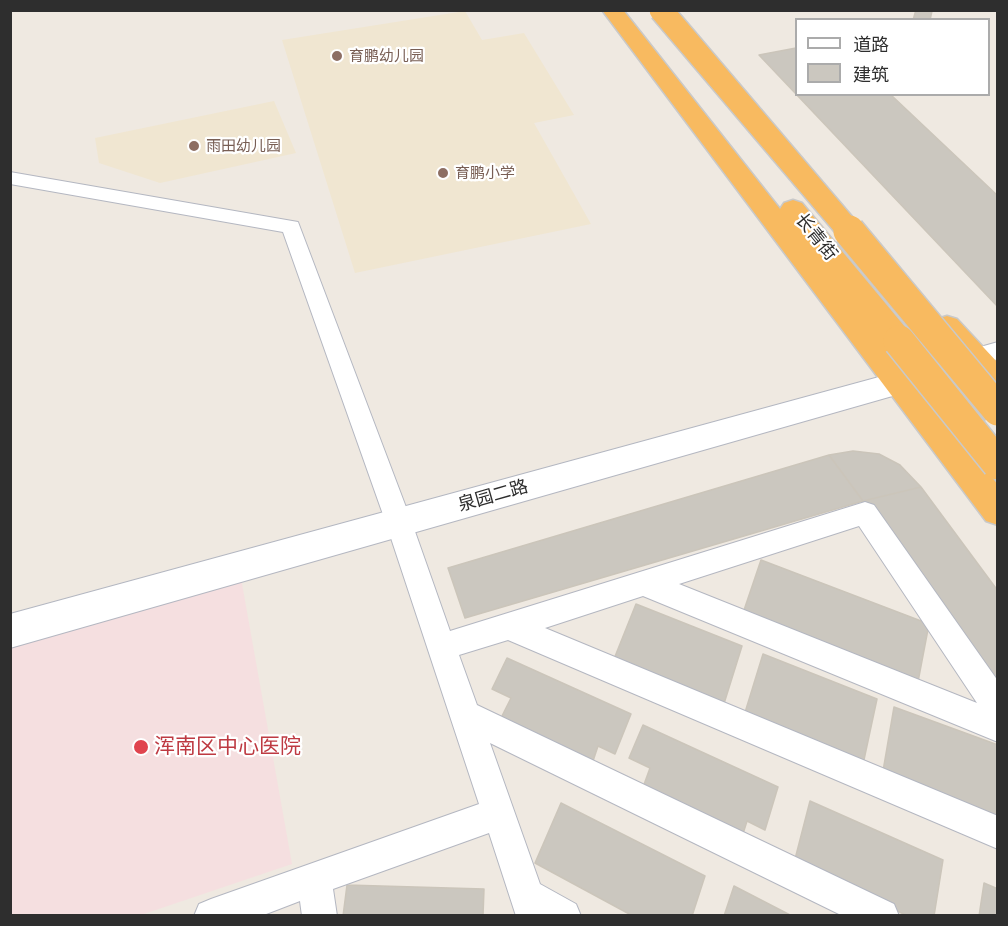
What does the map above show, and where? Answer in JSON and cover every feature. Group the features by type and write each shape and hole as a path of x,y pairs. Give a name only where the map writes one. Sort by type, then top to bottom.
{"highway":[{"path":"612,10 998,511"},
{"name":"长青街","path":"634,10 998,464"},
{"name":"长青街","path":"661,10 782,150 998,410"},
{"path":"674,10 769,126 986,354 998,384"}],"street":[{"path":"10,178 291,227 399,523 530,906 564,915"},
{"name":"泉园二路","path":"10,631 899,383 986,354"},
{"path":"442,647 865,513 998,708"},
{"path":"643,583 998,727"},
{"path":"508,626 998,833"},
{"path":"465,715 882,915"},
{"path":"211,915 499,813"},
{"path":"314,880 320,915"}],"shaded area":[{"name":"育鹏小学","path":"465,11 482,40 524,33 574,115 534,123 591,224 355,273 282,40"},
{"name":"雨田幼儿园","path":"274,101 296,153 160,183 99,163 95,138"},
{"name":"浑南区中心医院","path":"239,567 292,864 141,915 11,916 11,631"}],"building":[{"path":"916,10 932,10 930,18 914,18"},
{"path":"795,48 795,93 759,55"},
{"path":"798,96 892,96 998,196 998,307"},
{"path":"853,451 879,454 900,465 921,487 863,501 829,455"},
{"path":"829,455 863,501 465,618 448,568"},
{"path":"921,487 998,591 998,694 863,501"},
{"path":"761,560 929,624 917,687 742,616"},
{"path":"636,604 742,646 722,710 612,664"},
{"path":"763,654 877,699 862,769 743,719"},
{"path":"507,658 631,714 615,754 598,746 593,761 501,718 511,698 492,689"},
{"path":"894,707 998,745 998,823 882,777"},
{"path":"643,725 778,787 765,830 747,821 742,837 642,790 650,768 629,758"},
{"path":"810,801 943,860 934,916 908,916 794,863"},
{"path":"561,803 705,876 692,916 633,916 535,863"},
{"path":"984,883 998,889 998,916 979,916"},
{"path":"347,885 484,889 483,916 343,916"},
{"path":"734,886 792,916 724,916"}],"place":[{"name":"育鹏幼儿园","path":"337,56"},
{"name":"雨田幼儿园","path":"194,146"},
{"name":"育鹏小学","path":"443,173"},
{"name":"浑南区中心医院","path":"141,747"}]}
